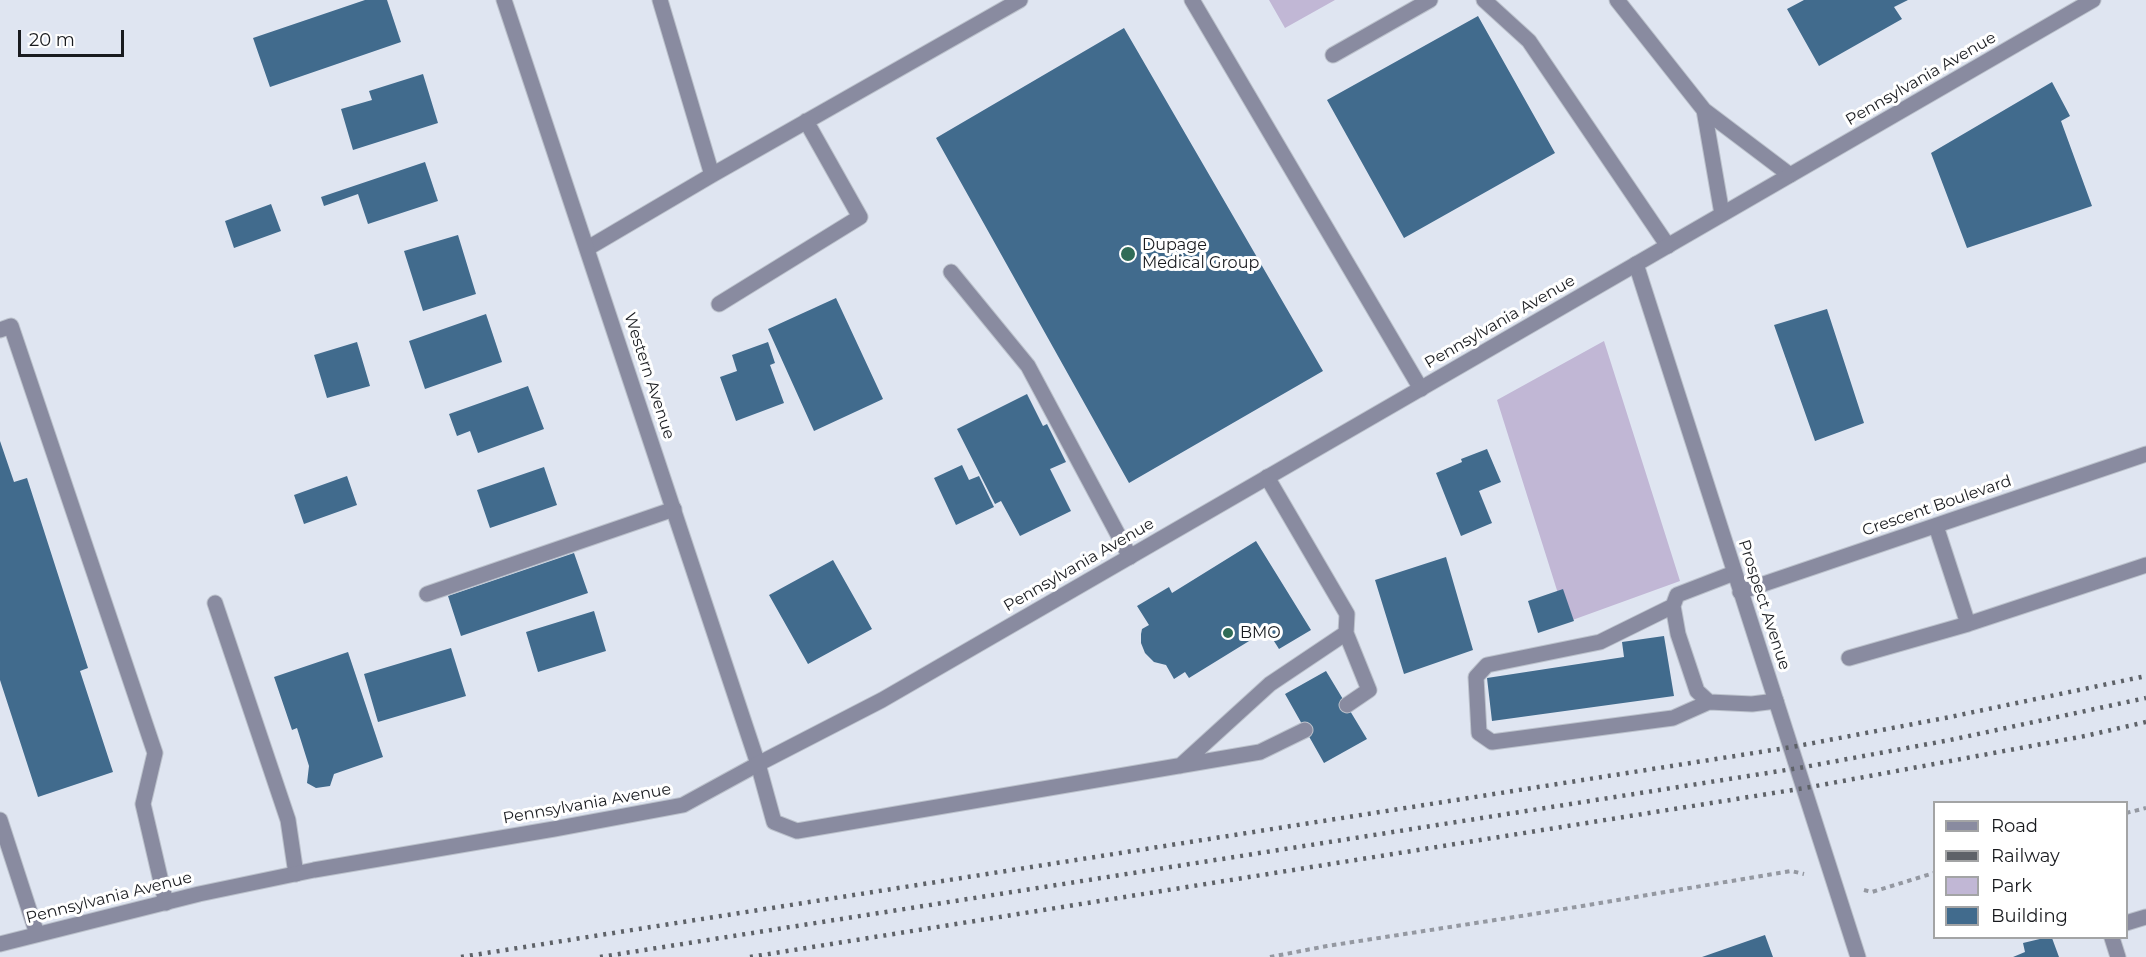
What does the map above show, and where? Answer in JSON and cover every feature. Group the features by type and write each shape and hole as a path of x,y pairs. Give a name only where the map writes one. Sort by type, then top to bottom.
{"street":[{"name":"Western Avenue","path":"504,0 758,764 774,822 797,831 1180,766"},
{"path":"660,0 712,175"},
{"path":"588,248 1020,0"},
{"path":"1192,0 1421,389"},
{"path":"1333,55 1430,0"},
{"path":"1484,0 1529,41 1668,246"},
{"path":"1617,0 1704,110 1790,175"},
{"name":"Pennsylvania Avenue","path":"0,944 296,874 683,805 882,700 2093,0"},
{"path":"1704,110 1722,214"},
{"path":"719,304 860,217 807,121"},
{"name":"Prospect Avenue","path":"1636,264 1858,957"},
{"path":"951,272 1028,366 1130,556"},
{"path":"0,330 11,326 155,753 143,804 166,903"},
{"name":"Crescent Boulevard","path":"1740,592 2146,454"},
{"path":"1268,477 1347,614 1346,633 1369,690 1347,705"},
{"path":"427,594 674,509"},
{"path":"1936,526 1968,624"},
{"path":"1849,658 1968,624 2146,565"},
{"path":"1709,702 1696,692 1678,634 1673,606 1677,594 1734,573"},
{"path":"215,603 288,820 296,874"},
{"path":"1673,606 1600,642 1487,665 1476,676 1479,733 1492,742 1673,718 1709,702 1752,704 1776,701"},
{"path":"1180,766 1270,684 1346,633"},
{"path":"1180,766 1260,752 1305,729"},
{"path":"0,820 37,934"},
{"path":"2128,923 2146,917"},
{"path":"2112,939 2118,957"}],"path":[{"path":"2128,813 2146,808"},
{"path":"1270,957 1791,871"},
{"path":"1872,892 1933,874"}],"green space":[{"path":"1269,0 1335,0 1285,28"},
{"path":"1604,341 1680,581 1567,622 1497,400"}],"building":[{"path":"365,0 387,0 401,42 270,87 253,38"},
{"path":"1804,0 1908,0 1894,7 1902,19 1819,66 1787,9"},
{"path":"1478,16 1555,153 1404,238 1327,100"},
{"name":"Dupage Medical Group","path":"1124,28 1323,371 1129,483 936,138"},
{"path":"423,74 438,123 353,150 341,109 372,100 369,91"},
{"path":"2052,82 2070,116 2061,121 2092,206 1967,248 1931,153"},
{"path":"425,162 438,201 368,224 358,194 324,206 321,197"},
{"path":"271,204 281,231 234,248 225,221"},
{"path":"458,235 476,294 423,311 404,251"},
{"path":"836,298 883,399 814,431 768,329"},
{"path":"1827,309 1864,423 1815,441 1774,325"},
{"path":"486,314 502,362 425,389 409,341"},
{"path":"357,342 370,386 327,398 314,355"},
{"path":"768,342 775,363 770,365 784,403 736,421 720,377 737,371 732,355"},
{"path":"528,386 544,429 478,453 470,431 457,436 449,414"},
{"path":"1027,394 1043,426 1047,424 1066,462 1050,469 1071,511 1020,536 1001,501 995,504 957,429"},
{"path":"0,441 14,482 27,478 88,668 80,671 113,772 38,797 0,680"},
{"path":"1487,449 1501,482 1479,491 1492,523 1461,536 1436,473 1462,462 1461,459"},
{"path":"962,465 969,480 979,476 994,507 956,525 934,478"},
{"path":"544,467 557,505 490,528 477,490"},
{"path":"347,476 357,505 304,524 294,495"},
{"path":"1256,541 1311,630 1279,649 1267,630 1189,678 1185,672 1174,679 1166,665 1154,662 1145,653 1141,643 1141,634 1142,629 1149,625 1137,606 1169,587 1172,593"},
{"path":"574,553 588,593 461,636 448,596"},
{"path":"1446,557 1473,650 1404,674 1375,580"},
{"path":"833,560 872,629 808,664 769,595"},
{"path":"1563,589 1574,621 1538,633 1528,601"},
{"path":"594,611 606,651 538,672 526,632"},
{"path":"1664,636 1674,696 1492,721 1487,678 1624,657 1622,642"},
{"path":"451,648 466,696 378,722 364,674"},
{"path":"348,652 383,757 334,774 330,786 316,788 307,783 309,766 297,728 292,730 274,677"},
{"path":"1326,671 1367,739 1324,763 1285,694"},
{"path":"1765,935 1773,957 1702,957"},
{"path":"2052,939 2059,957 2013,957 2025,952 2023,943"}],"railway":[{"path":"461,957 1792,747 2146,676"},
{"path":"600,957 1799,768 1950,740 2146,698"},
{"path":"750,957 1805,788 2085,736 2146,722"}],"place":[{"name":"Dupage Medical Group","path":"1128,254"},
{"name":"BMO","path":"1228,633"}]}
